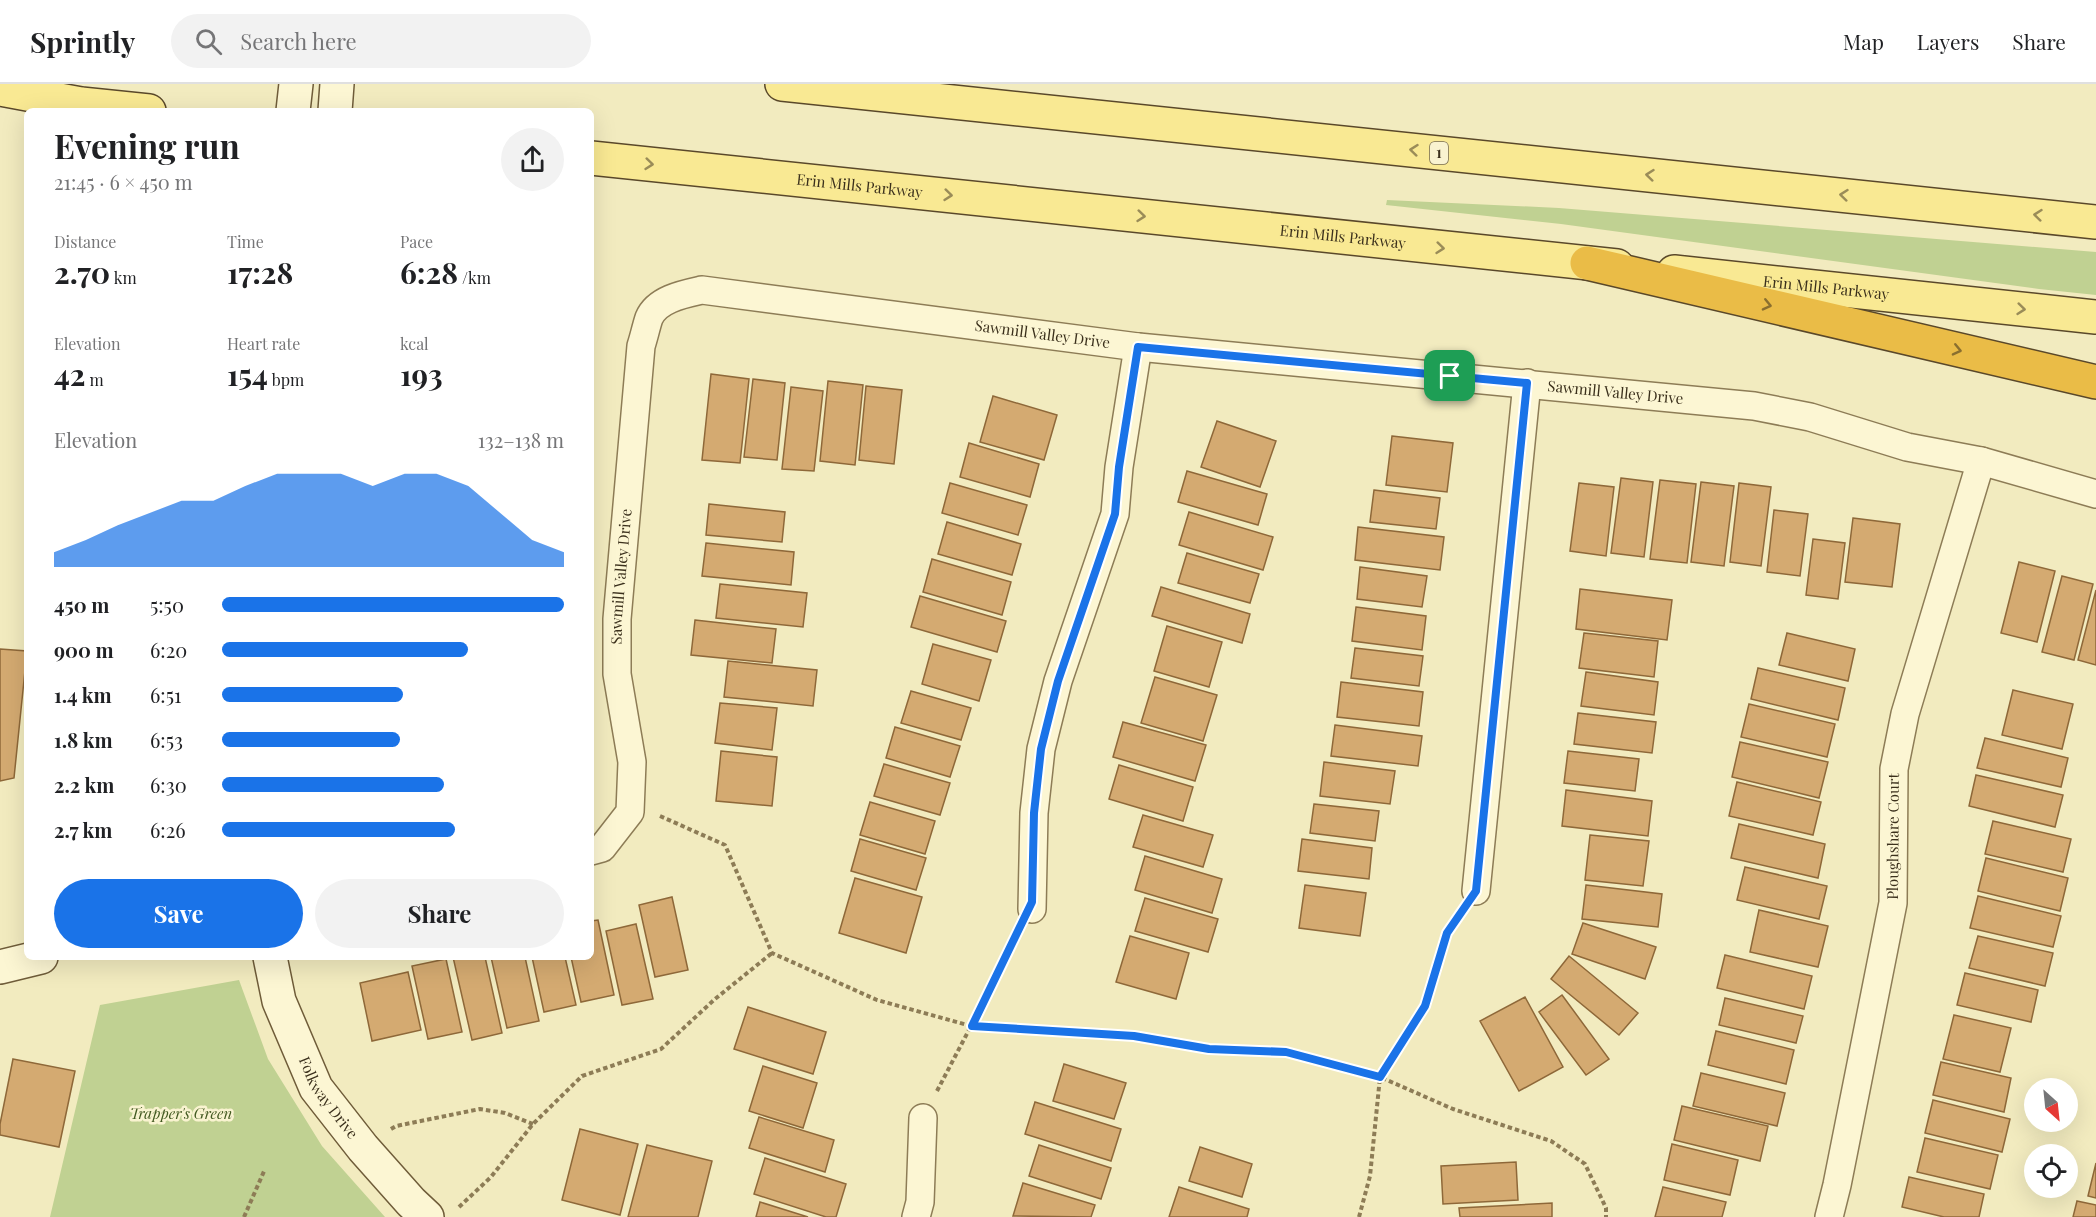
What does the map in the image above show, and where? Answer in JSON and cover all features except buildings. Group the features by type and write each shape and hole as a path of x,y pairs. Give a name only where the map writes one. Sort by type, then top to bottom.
{"highway":[{"path":"1587,263 2096,382"}],"main road":[{"name":"1","path":"782,84 2096,222"},
{"path":"0,89 81,104 120,108"},
{"name":"Erin Mills Parkway","path":"594,158 2096,317"}],"street":[{"path":"293,108 296,84"},
{"path":"334,108 338,84"},
{"name":"Sawmill Valley Drive","path":"594,850 603,848 630,812 632,762 617,674 618,619 641,346 650,316 663,303 681,295 702,290 1138,347 1754,406 1810,417 1907,447 1981,461 2096,494"},
{"path":"1032,905 1034,813 1041,749 1058,681 1115,514 1119,467 1138,347"},
{"path":"1476,891 1527,383"},
{"name":"Ploughshare Court","path":"1829,1217 1893,903 1894,769 1905,714 1981,461"},
{"path":"0,967 29,960"},
{"name":"Folkway Drive","path":"271,960 279,1001 316,1088 363,1148 411,1203 427,1217"},
{"path":"916,1217 920,1202 923,1118"}],"path":[{"path":"630,803 725,845 772,953 877,1000 972,1026 1134,1036 1209,1049 1286,1052 1380,1077 1453,1109 1551,1141 1585,1164 1606,1208 1606,1217"},
{"path":"1359,1217 1370,1176 1380,1077 1425,1006 1447,933 1476,891"},
{"path":"923,1118 1032,905"},
{"path":"459,1207 491,1177 533,1124 582,1076 661,1049 716,999 772,953"},
{"path":"363,1148 396,1126 480,1109 505,1113 533,1124"},
{"path":"244,1217 265,1169"}],"green space":[{"path":"1387,200 1559,208 2096,252 2096,295 1561,224 1386,205"},
{"name":"Trapper's Green","path":"239,980 268,1059 322,1146 385,1217 50,1217 100,1005"}],"route":[{"path":"1138,347 1450,376 1527,383 1476,891 1447,933 1425,1006 1380,1077 1286,1052 1209,1049 1134,1036 972,1026 1032,902 1034,813 1041,749 1058,681 1115,514 1119,467 1138,347"}]}
